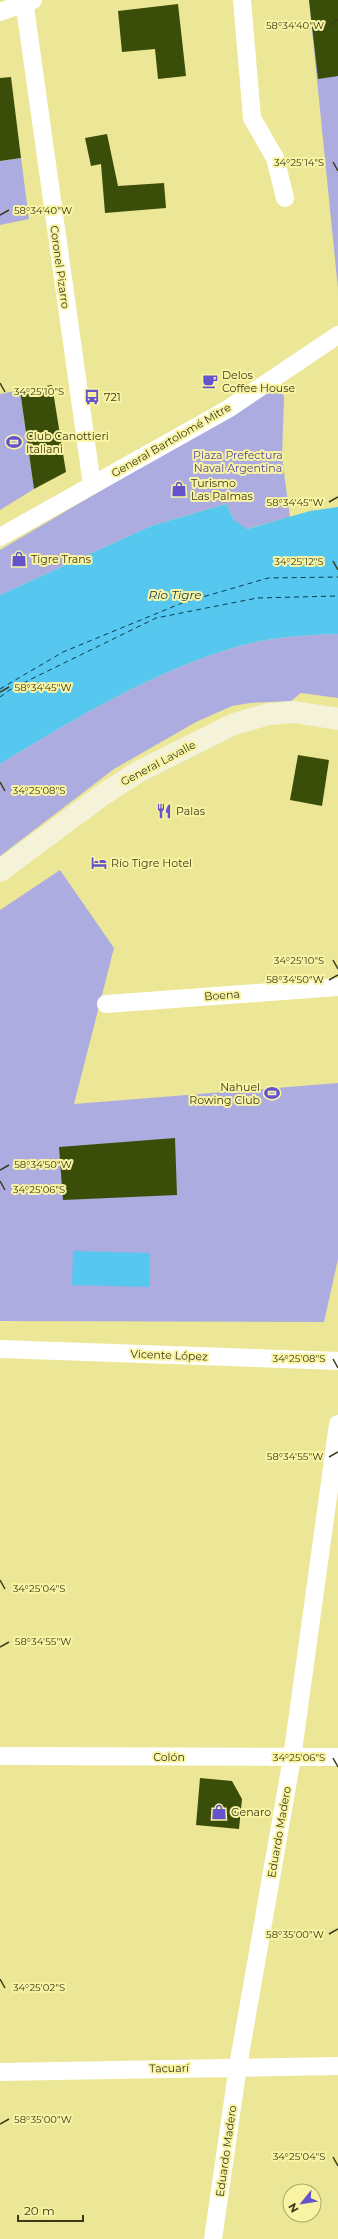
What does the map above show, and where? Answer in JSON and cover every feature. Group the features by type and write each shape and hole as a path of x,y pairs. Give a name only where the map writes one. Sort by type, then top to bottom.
{"street":[{"path":"242,0 252,118 276,158 285,198"},
{"path":"0,12 27,1"},
{"name":"Coronel Pizarro","path":"27,1 92,485"},
{"name":"General Bartolomé Mitre","path":"0,538 228,409 338,335"},
{"name":"General Lavalle","path":"0,871 101,796 138,772 234,724 252,717 294,712 338,719"},
{"name":"Boena","path":"106,1004 338,987"},
{"name":"Vicente López","path":"0,1349 338,1361"},
{"name":"Eduardo Madero","path":"213,2239 238,2066 292,1758 338,1424"},
{"name":"Colón","path":"0,1756 338,1757"},
{"name":"Tacuarí","path":"0,2072 238,2066 338,2066"}],"green space":[{"path":"309,0 338,0 338,289"},
{"path":"21,158 29,219 0,225 0,161"},
{"name":"Plaza Prefectura Naval Argentina","path":"280,385 284,397 282,458 290,517 246,529 234,520 226,504 151,526 0,595 0,550"},
{"name":"Club Canottieri Italiani","path":"20,390 34,489 0,510 0,394"},
{"path":"338,634 338,698 301,693 291,701 250,703 232,706 196,722 114,769 0,856 0,764 116,697 146,682 207,656 263,640"},
{"name":"Nahuel Rowing Club","path":"60,870 114,948 74,1104 338,1083 338,1259 324,1322 0,1321 0,910"}],"water":[{"name":"Río Tigre","path":"226,504 234,520 247,529 310,511 338,507 338,634 263,640 207,656 146,682 116,697 0,764 0,595 151,526"},
{"path":"73,1251 150,1253 149,1287 72,1285"}],"building":[{"path":"309,0 338,0 338,76 318,79"},
{"path":"178,4 186,76 158,79 155,49 122,52 118,11"},
{"path":"11,77 21,158 0,161 0,78"},
{"path":"107,134 118,186 164,183 166,208 105,213 101,164 91,166 85,138"},
{"path":"52,385 66,472 34,489 20,390"},
{"path":"298,755 329,760 322,806 290,800"},
{"path":"175,1138 177,1195 63,1200 59,1147"},
{"name":"Genaro","path":"200,1778 232,1781 242,1799 239,1829 196,1825"}],"ferry route":[{"path":"0,689 63,652 182,603 268,578 338,577"},
{"path":"0,697 11,689 156,618 257,598 338,596"}],"place":[{"name":"Delos Coffee House","path":"210,381"},
{"name":"721","path":"92,397"},
{"name":"Club Canottieri Italiani","path":"14,442"},
{"name":"Turismo Las Palmas","path":"179,489"},
{"name":"Tigre Trans","path":"19,559"},
{"name":"Palas","path":"164,811"},
{"name":"Río Tigre Hotel","path":"99,863"},
{"name":"Nahuel Rowing Club","path":"272,1093"},
{"name":"Genaro","path":"219,1812"}]}
